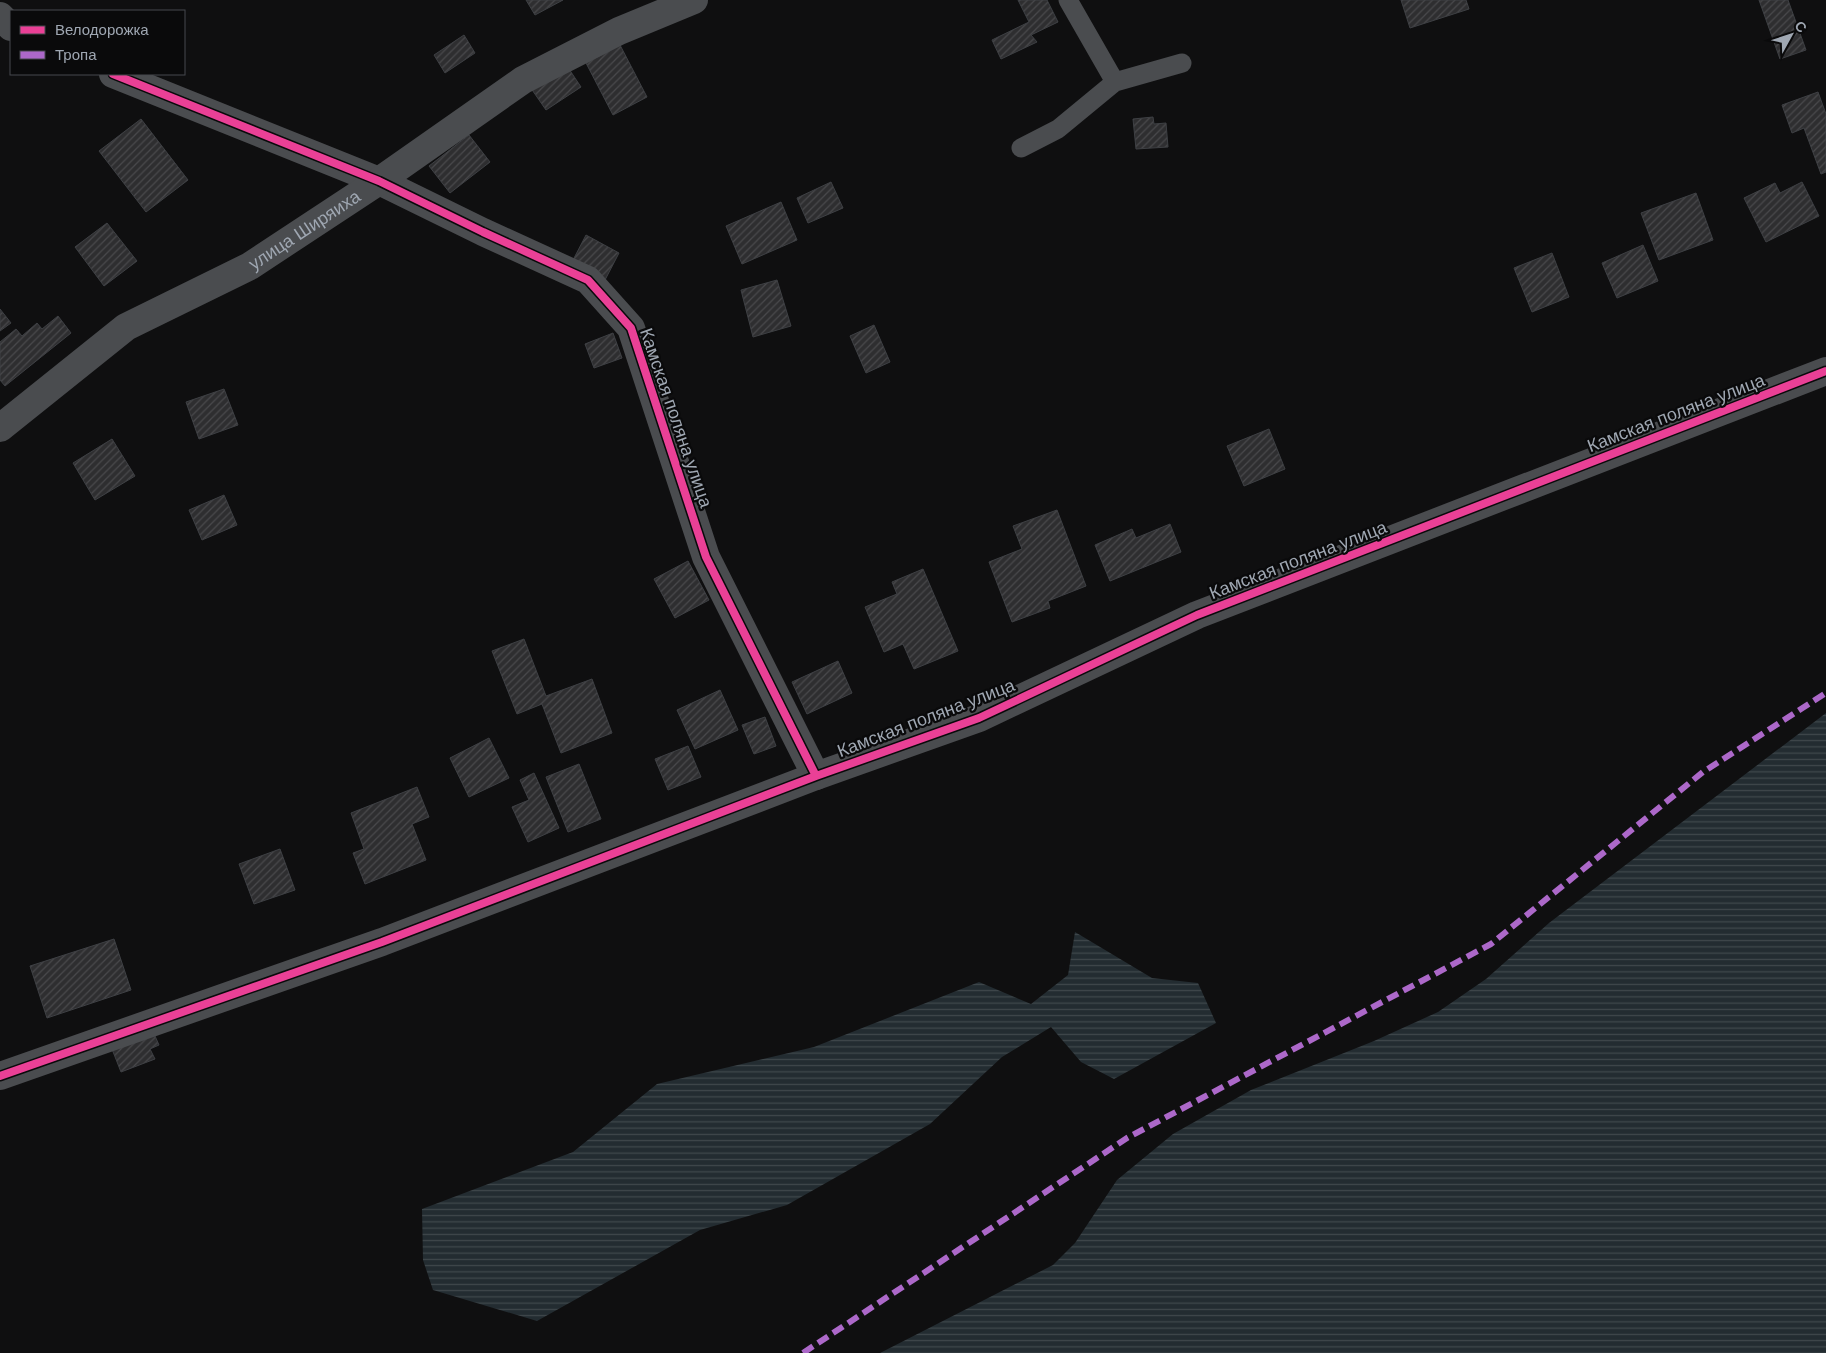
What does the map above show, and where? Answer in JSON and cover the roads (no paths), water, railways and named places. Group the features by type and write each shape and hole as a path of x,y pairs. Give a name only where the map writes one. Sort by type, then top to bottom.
{"street":[{"name":"улица Ширяиха","path":"0,428 126,327 250,266 379,181 523,80 619,31 694,0"},
{"path":"0,16 10,26"},
{"name":"Камская поляна улица","path":"115,75 379,181 482,232 588,280 631,328 706,557 816,776 979,718 1197,615 1826,371"},
{"path":"0,1076 391,938 816,776"}],"lane":[{"path":"1068,0 1114,82"},
{"path":"1021,148 1058,129 1114,82 1182,63"}]}
